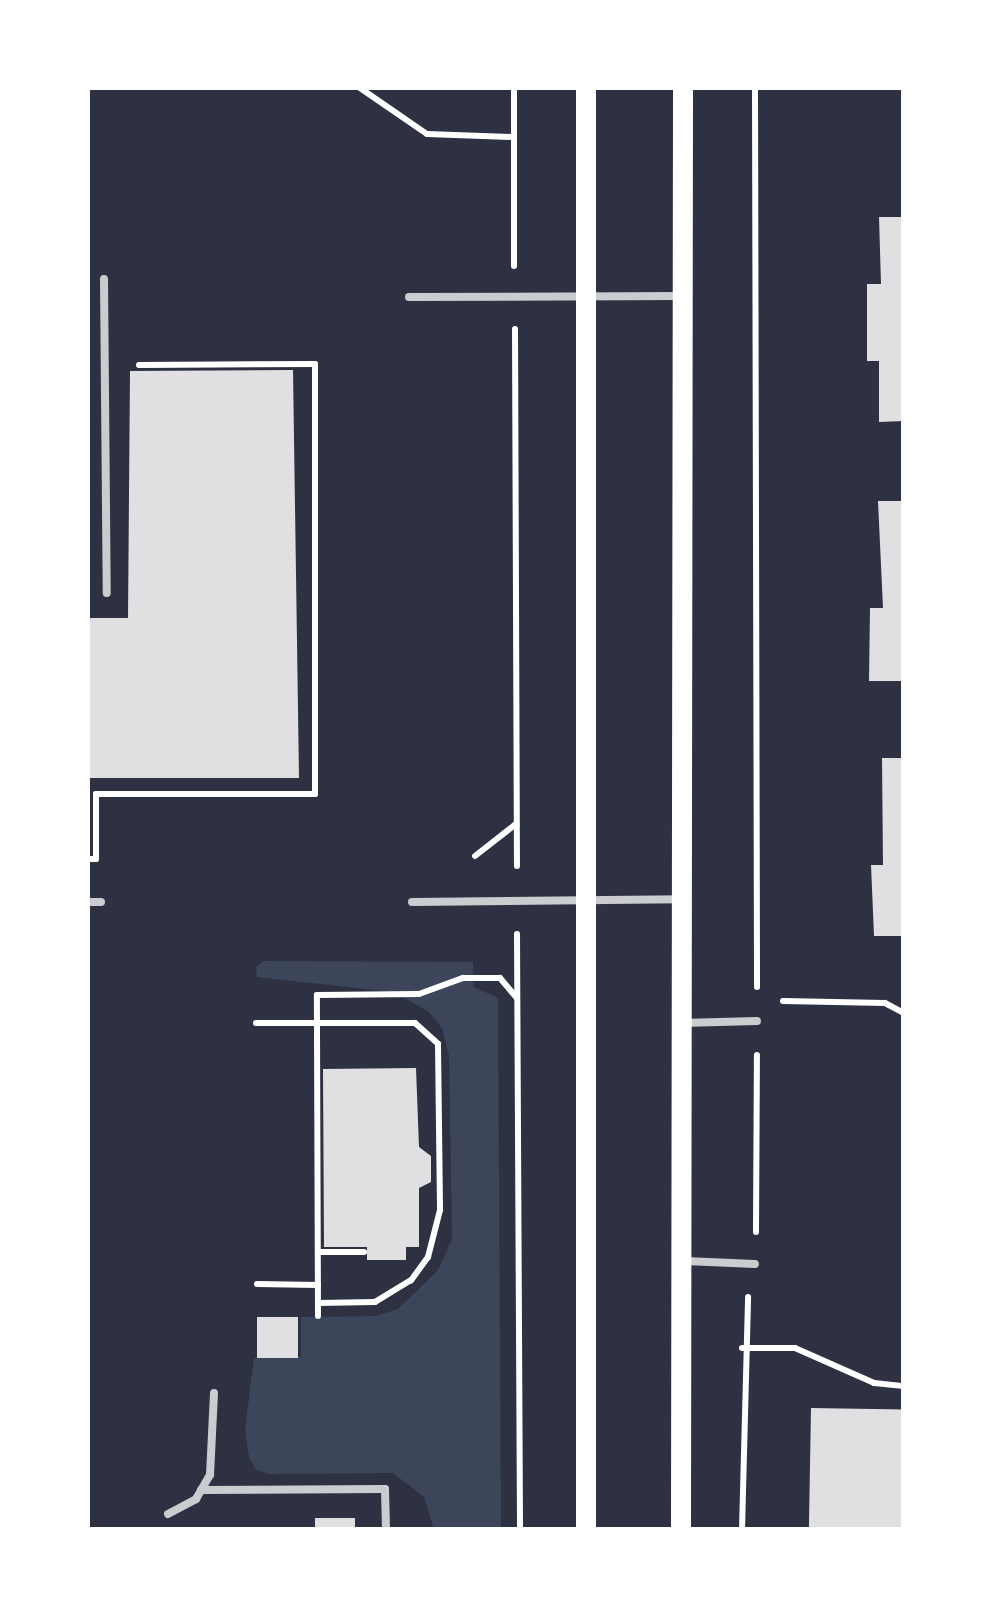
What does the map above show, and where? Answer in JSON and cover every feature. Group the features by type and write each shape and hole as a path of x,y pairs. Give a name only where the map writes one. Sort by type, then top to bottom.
{"main road":[{"path":"586,88 586,1530"},
{"path":"681,1530 683,88"}],"lane":[{"path":"104,278 107,593"},
{"path":"409,297 682,296"},
{"path":"412,902 681,899"},
{"path":"88,902 100,902"},
{"path":"681,1023 757,1021"},
{"path":"682,1261 755,1264"},
{"path":"168,1514 202,1490 210,1475 214,1394"},
{"path":"202,1490 386,1489 386,1530"}],"path":[{"path":"360,88 428,134 514,137"},
{"path":"514,88 520,1530"},
{"path":"742,1530 742,1348 755,1264 756,88"},
{"path":"88,860 96,860 96,794 315,794 315,364 134,365"},
{"path":"475,856 516,824"},
{"path":"318,1316 317,995 418,994 463,978 500,978 517,998"},
{"path":"757,1001 865,1001 904,1013"},
{"path":"256,1023 415,1023 438,1044 440,1210 428,1257 411,1280 375,1302 318,1303"},
{"path":"318,1252 364,1252"},
{"path":"257,1284 318,1285"},
{"path":"742,1348 796,1348 874,1383 904,1386"}],"shaded area":[{"path":"264,961 473,962 474,987 498,998 501,1529 434,1529 424,1497 393,1473 270,1474 256,1470 249,1457 245,1430 254,1358 301,1357 301,1317 376,1316 398,1309 438,1270 452,1239 449,1056 442,1028 428,1011 393,992 257,977 256,967"}],"building":[{"path":"879,217 904,217 904,421 879,422 879,361 867,361 867,284 881,284"},
{"path":"293,370 299,778 88,778 88,618 128,618 130,371"},
{"path":"878,501 904,501 904,681 869,681 870,608 883,608"},
{"path":"882,758 904,758 904,936 874,936 871,865 883,865"},
{"path":"416,1068 419,1147 431,1156 431,1182 419,1188 419,1247 406,1247 406,1260 367,1260 367,1247 324,1247 323,1069"},
{"path":"257,1317 298,1317 298,1358 257,1358"},
{"path":"811,1408 904,1410 902,1530 809,1530"},
{"path":"315,1518 355,1518 355,1530 315,1530"}]}
